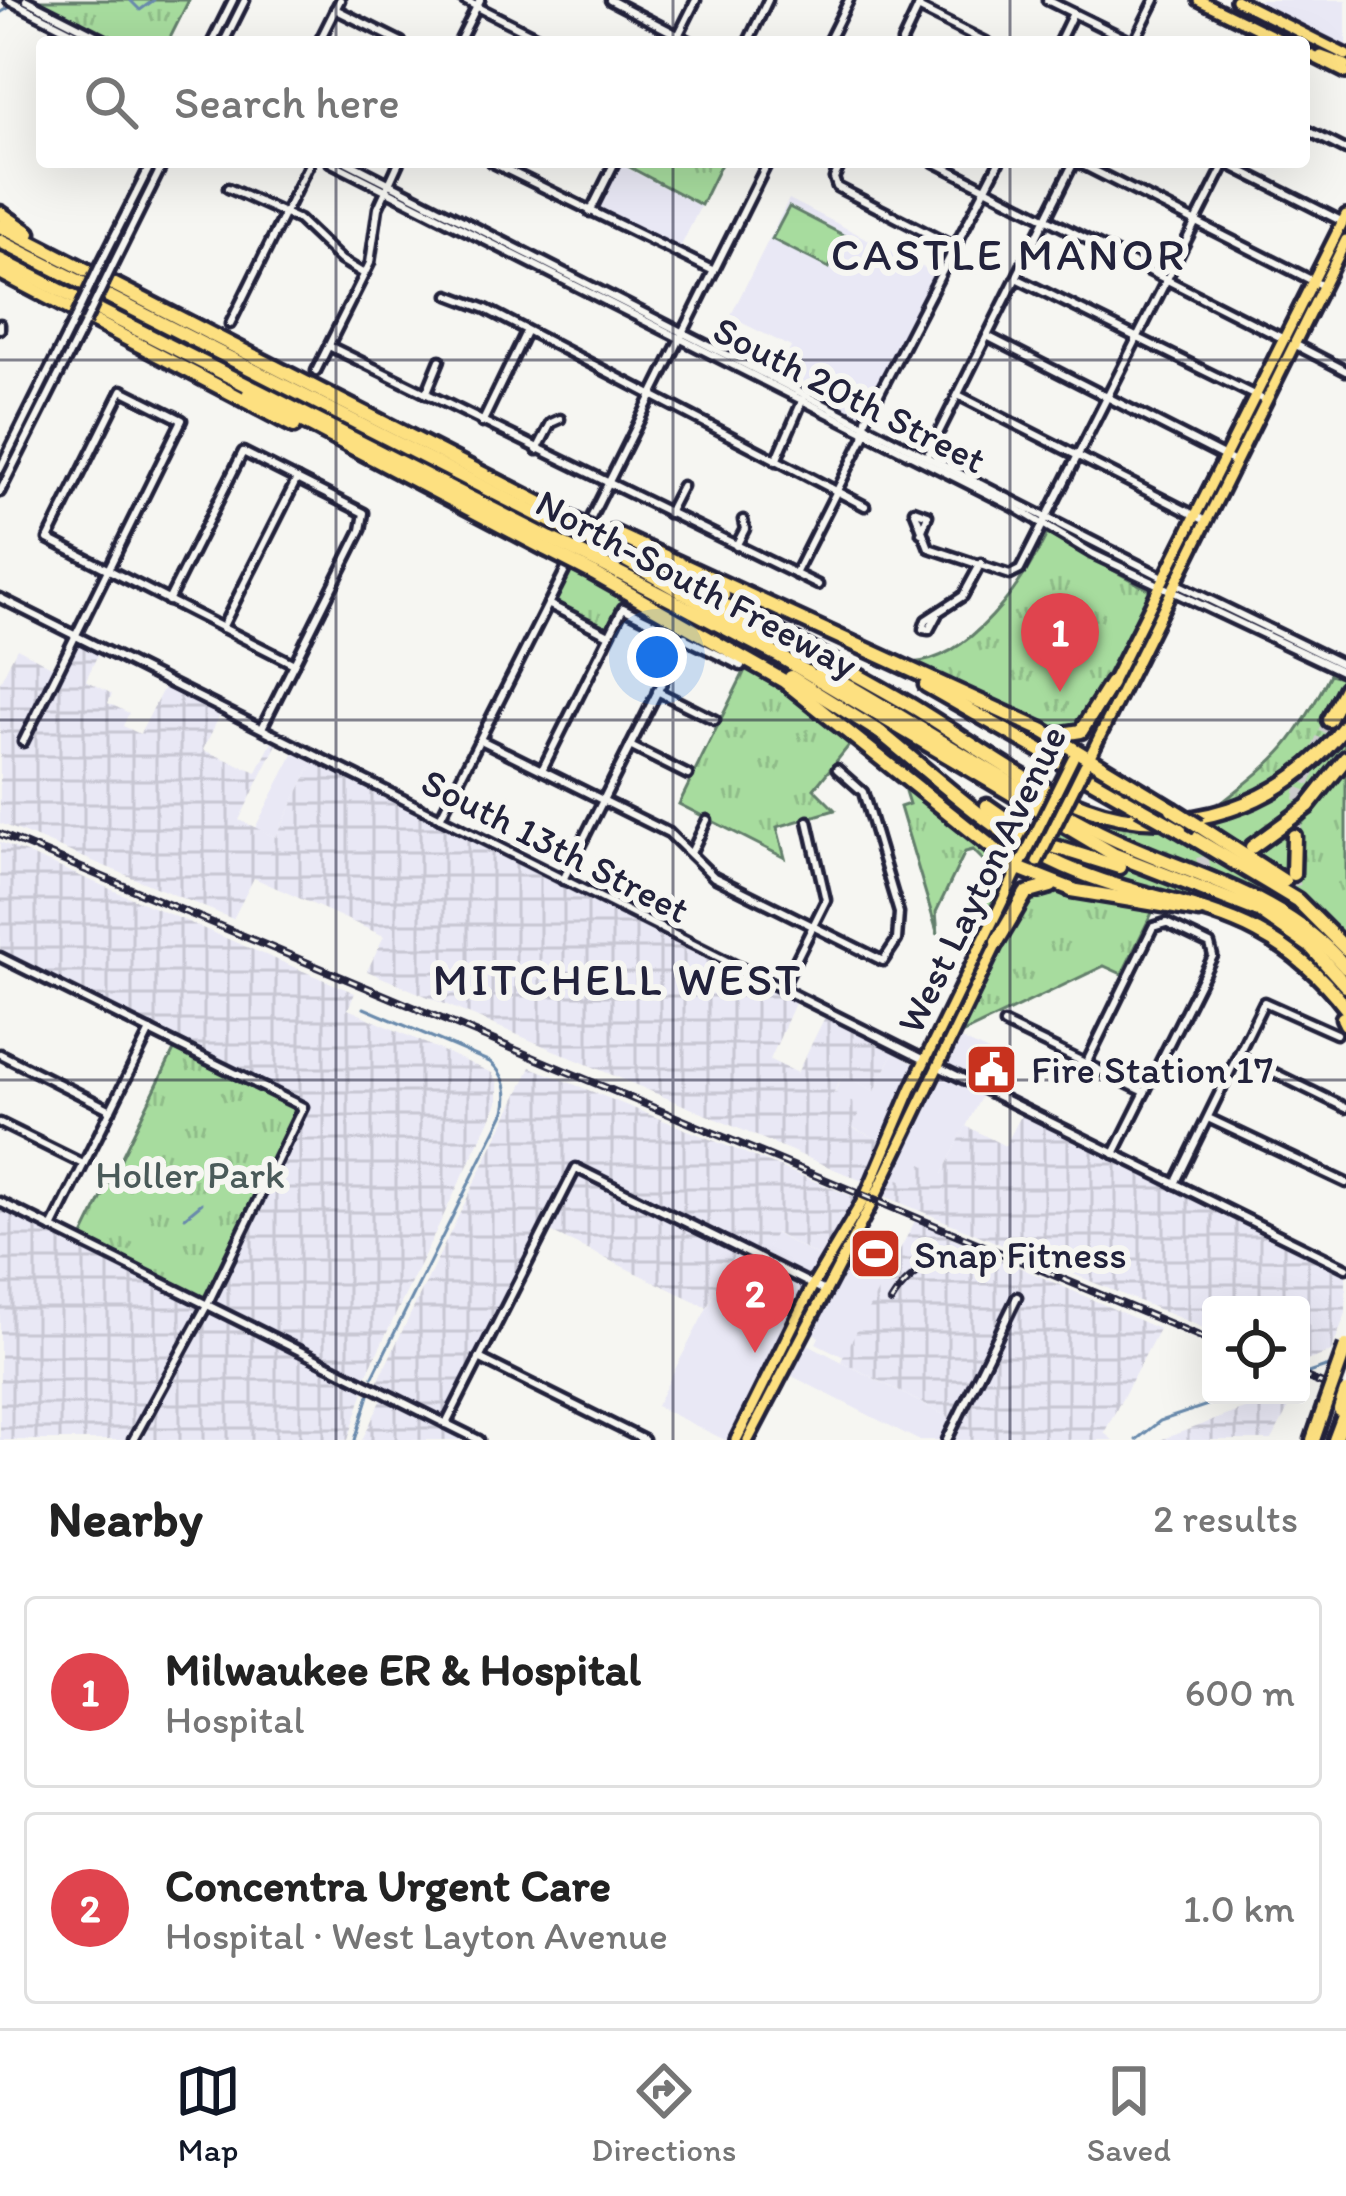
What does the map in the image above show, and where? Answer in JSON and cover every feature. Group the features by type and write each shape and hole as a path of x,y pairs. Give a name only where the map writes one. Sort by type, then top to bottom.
{"highway":[{"path":"0,213 134,293"},
{"path":"0,226 562,517"},
{"name":"North-South Freeway","path":"0,241 612,544 1072,818 1264,902 1308,931 1346,968"},
{"name":"North-South Freeway","path":"0,260 596,568 781,656 1113,854 1261,912 1311,947 1346,986"},
{"path":"20,271 425,487"},
{"path":"0,272 243,401 549,544"},
{"path":"612,544 758,600 1063,736 1078,733 1111,683"},
{"path":"612,544 847,660 896,690 910,705 1084,807 1151,820 1204,816 1263,796 1302,772 1346,724"},
{"path":"596,568 687,631 811,700 997,851 1074,890"},
{"path":"758,600 934,689 1267,879 1325,925"},
{"path":"687,631 763,660 877,730 1039,842 1119,867"},
{"path":"1329,720 1346,688"},
{"path":"877,730 1036,852 1083,873 1228,914 1272,939 1309,967 1343,1021"},
{"path":"1042,730 1284,881 1346,949"},
{"path":"1252,847 1308,806 1346,758"},
{"path":"1293,874 1294,836"},
{"path":"997,942 1032,889 1074,890 1212,914 1272,939"},
{"path":"1313,1440 1346,1346"},
{"path":"1332,1440 1346,1392"}],"main road":[{"path":"1198,0 1273,36"},
{"path":"1236,0 1308,36"},
{"path":"1310,37 1346,55"},
{"path":"1310,54 1346,69"},
{"name":"West Layton Avenue","path":"736,1440 818,1288 878,1193 930,1062 1289,342 1345,220"},
{"name":"West Layton Avenue","path":"1318,283 1346,240"},
{"name":"West Layton Avenue","path":"1082,757 1111,683 1167,585"},
{"name":"West Layton Avenue","path":"930,1062 997,942 1025,867"},
{"name":"West Layton Avenue","path":"748,1440 818,1288"}],"street":[{"path":"9,0 80,36"},
{"path":"26,0 98,36"},
{"path":"215,36 232,0"},
{"path":"227,36 244,0"},
{"path":"464,0 536,36"},
{"path":"610,0 671,36"},
{"path":"678,36 696,0"},
{"path":"751,36 768,0"},
{"path":"831,36 849,0"},
{"path":"1047,0 1121,36"},
{"path":"1136,36 1155,0"},
{"path":"462,36 478,3"},
{"path":"322,36 338,4 391,36"},
{"path":"905,36 920,4 976,36"},
{"path":"1062,36 1073,13"},
{"path":"1290,36 1294,29"},
{"path":"1310,132 1346,150"},
{"path":"0,469 149,168"},
{"path":"0,492 161,168"},
{"path":"230,324 307,168"},
{"name":"South 20th Street","path":"344,168 387,186"},
{"name":"South 20th Street","path":"357,168 1167,585 1345,669"},
{"path":"316,371 364,274 396,168"},
{"path":"503,168 714,271"},
{"path":"590,212 612,168"},
{"path":"440,818 765,168"},
{"path":"840,168 834,183 844,191 956,248"},
{"path":"946,168 1346,371"},
{"path":"795,574 996,168"},
{"path":"926,458 1073,168"},
{"path":"1088,168 1318,283"},
{"path":"920,533 936,552 1016,573 1222,168"},
{"path":"1237,168 1345,220"},
{"path":"228,188 307,225 341,260 364,274"},
{"path":"120,225 130,231"},
{"path":"1016,278 1260,400"},
{"path":"448,295 865,506"},
{"path":"482,423 526,334"},
{"path":"987,336 1230,459"},
{"path":"328,346 818,585"},
{"path":"426,394 440,360"},
{"path":"43,383 52,388"},
{"path":"23,742 76,635 108,570 182,420 122,390 48,539 108,570 168,601 294,664"},
{"path":"958,395 1201,518"},
{"path":"776,461 804,397"},
{"path":"537,450 551,423 560,419"},
{"path":"168,601 242,452 366,518 262,729"},
{"path":"222,628 297,479"},
{"path":"668,513 682,486"},
{"path":"736,546 745,530 742,520"},
{"path":"937,615 963,596 981,562"},
{"name":"South 13th Street","path":"0,598 1346,1268"},
{"path":"548,604 609,635"},
{"path":"542,770 625,608 687,631 741,665"},
{"path":"563,880 687,631"},
{"path":"657,691 715,720"},
{"path":"481,740 668,833 714,877 883,961 897,940 899,913 860,787 837,769"},
{"path":"630,746 688,775"},
{"path":"691,854 707,820"},
{"path":"782,988 814,927 826,887 808,821"},
{"path":"1086,1064 1159,922 1214,949 1114,1154"},
{"path":"0,957 303,1107 207,1305 133,1440"},
{"path":"1174,1184 1264,1002 1343,1021"},
{"path":"1004,1024 1145,1092"},
{"path":"52,1228 150,1031"},
{"path":"0,1054 110,1110"},
{"path":"1238,1055 1346,1108"},
{"path":"1208,1117 1346,1184"},
{"path":"0,1123 83,1164"},
{"path":"446,1424 576,1168 818,1288"},
{"path":"0,1202 479,1440"},
{"path":"946,1440 1017,1297"},
{"path":"478,1358 644,1440"}],"shaded area":[{"path":"1236,0 1346,0 1346,55"},
{"path":"617,168 627,168 701,205 678,252 596,210"},
{"path":"789,199 938,275 861,415 778,375 791,347 730,317"},
{"path":"79,644 98,654 86,680 112,694 108,703 129,713 123,726 140,734 164,687 220,715 203,750 257,772 272,742 277,744 239,820 276,837 313,762 718,964 706,990 715,995 729,970 795,1003 770,1060 797,1073 825,1017 894,1052 875,1091 843,1075 834,1092 862,1107 853,1128 883,1142 867,1183 367,971 384,936 254,878 233,919 0,823 0,682 17,648 61,671"},
{"path":"294,753 313,762 276,837 255,828"},
{"path":"0,842 355,993 348,1009 492,1073 498,1083 498,1103 365,1378 214,1302 307,1105 0,952"},
{"path":"950,1034 1012,1063 996,1096 984,1091 942,1174 912,1186 886,1173"},
{"path":"894,1052 916,1065 883,1142 852,1127 834,1093 843,1075 875,1091"},
{"path":"531,1067 859,1199 823,1259 775,1233 763,1255 740,1244 707,1307 540,1227 443,1415 377,1383"},
{"path":"1024,1110 1346,1268 1346,1313 1331,1352 1310,1360 1310,1296 1202,1296 1202,1327 877,1193 886,1173 912,1185 922,1164 942,1174 966,1126 1005,1146"},
{"path":"0,1210 365,1388 348,1440 0,1440"},
{"path":"915,1221 1159,1329 1104,1433 1113,1440 944,1440 952,1419 841,1361"},
{"path":"774,1233 823,1259 731,1440 725,1440 656,1406 737,1250 759,1262"},
{"path":"871,1233 895,1246 896,1260 844,1357 816,1343 819,1337 812,1332 855,1246"},
{"path":"804,1342 952,1419 944,1440 918,1440 788,1374"},
{"path":"383,1397 455,1433 470,1440 362,1440"},
{"path":"1257,1404 1288,1409 1272,1440 1160,1440"}],"green space":[{"path":"38,0 189,0 171,36 110,36"},
{"path":"631,168 719,168 701,205"},
{"path":"789,207 845,236 829,268 772,239"},
{"path":"1047,534 1151,591 1078,729 1058,733 911,663 933,659 974,634 1009,596"},
{"path":"570,571 629,601 610,628 554,604"},
{"path":"748,664 855,738 814,789 835,810 777,827 785,858 679,804"},
{"path":"1330,674 1344,678 1324,717 1346,699 1332,735 1277,779 1220,804 1283,749"},
{"path":"1346,735 1343,752 1324,783 1249,841 1256,852 1299,827 1346,770 1346,941 1277,872 1199,824 1242,813 1282,793"},
{"path":"900,775 1007,869 977,936 970,932 996,873 973,850 965,852 936,912 938,935 900,807 909,804"},
{"path":"1070,807 1122,823 1166,827 1277,890 1334,941 1346,960 1302,923 1239,884 1102,831"},
{"path":"1059,829 1265,923 1303,947 1331,973 1346,1000 1311,962 1250,919 1079,866 1117,876 1119,862 1053,841"},
{"path":"1047,889 1153,911 1122,974 1104,966 957,1036 1030,895"},
{"name":"Holler Park","path":"175,1048 298,1109 204,1299 82,1238"}],"waterway":[{"path":"130,0 140,10 154,0"},
{"path":"0,13 10,7"},
{"path":"364,1008 490,1062 503,1078 507,1097 505,1111 373,1376"},
{"path":"185,1217 202,1203"},
{"path":"1310,1372 1335,1364"},
{"path":"355,1440 369,1395"},
{"path":"1136,1440 1160,1421 1210,1404"}],"tunnel":[{"path":"1294,836 1301,793 1329,720"},
{"path":"1180,868 1230,856"},
{"path":"1293,874 1298,914 1319,977"}],"railway":[{"path":"0,834 1202,1337"},
{"path":"891,1302 910,1278 935,1262 963,1255 994,1255"},
{"path":"1310,1379 1346,1394"}],"place":[{"name":"Milwaukee ER & Hospital","path":"1060,692"},
{"name":"Fire Station 17","path":"992,1069"},
{"name":"Snap Fitness","path":"875,1254"},
{"name":"Concentra Urgent Care","path":"755,1353"}],"district":[{"name":"CASTLE MANOR","path":"1009,254"},
{"name":"MITCHELL WEST","path":"618,979"}]}
